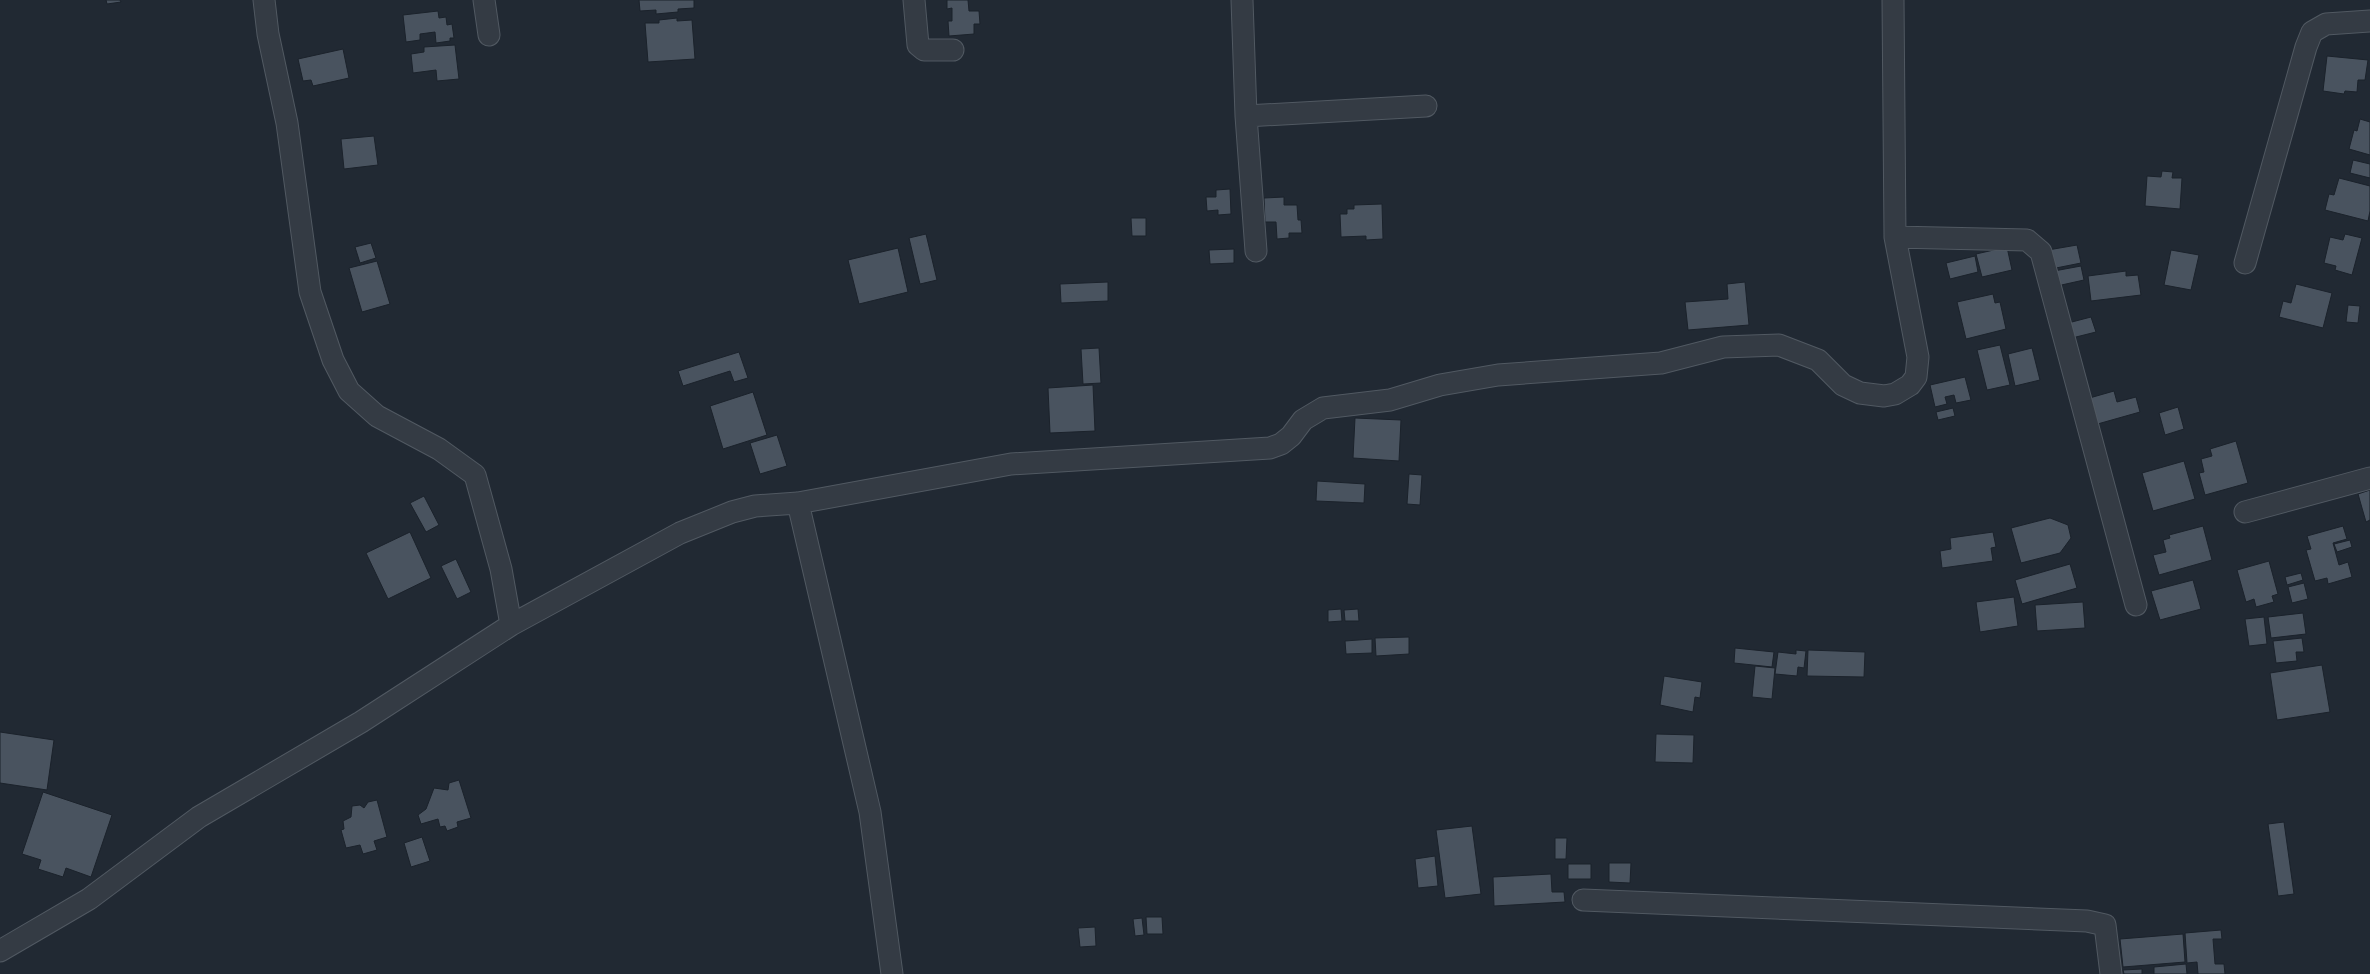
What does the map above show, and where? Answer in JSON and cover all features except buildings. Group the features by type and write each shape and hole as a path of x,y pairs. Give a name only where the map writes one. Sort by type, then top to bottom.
{"street":[{"path":"264,0 268,34 287,123 310,292 333,360 349,391 372,413 439,449 476,475 501,569 512,625"},
{"path":"484,0 489,34"},
{"path":"914,0 918,45 924,50 954,50"},
{"path":"1242,0 1246,116 1256,251"},
{"path":"0,951 89,899 199,817 361,722 512,625 680,533 732,512 755,506 798,503 1011,464 1270,448 1281,444 1291,436 1303,420 1323,408 1390,400 1440,385 1498,375 1661,364 1723,347 1779,345 1818,360 1843,385 1860,393 1884,396 1895,394 1910,385 1916,377 1918,358 1895,237 1892,0"},
{"path":"2245,263 2306,47 2312,32 2326,24 2370,21"},
{"path":"1246,116 1426,106"},
{"path":"1895,237 2027,240 2041,252 2136,605"},
{"path":"2245,512 2370,478"},
{"path":"798,503 870,812 892,974"},
{"path":"1584,900 2088,921 2105,925 2111,974"}]}
